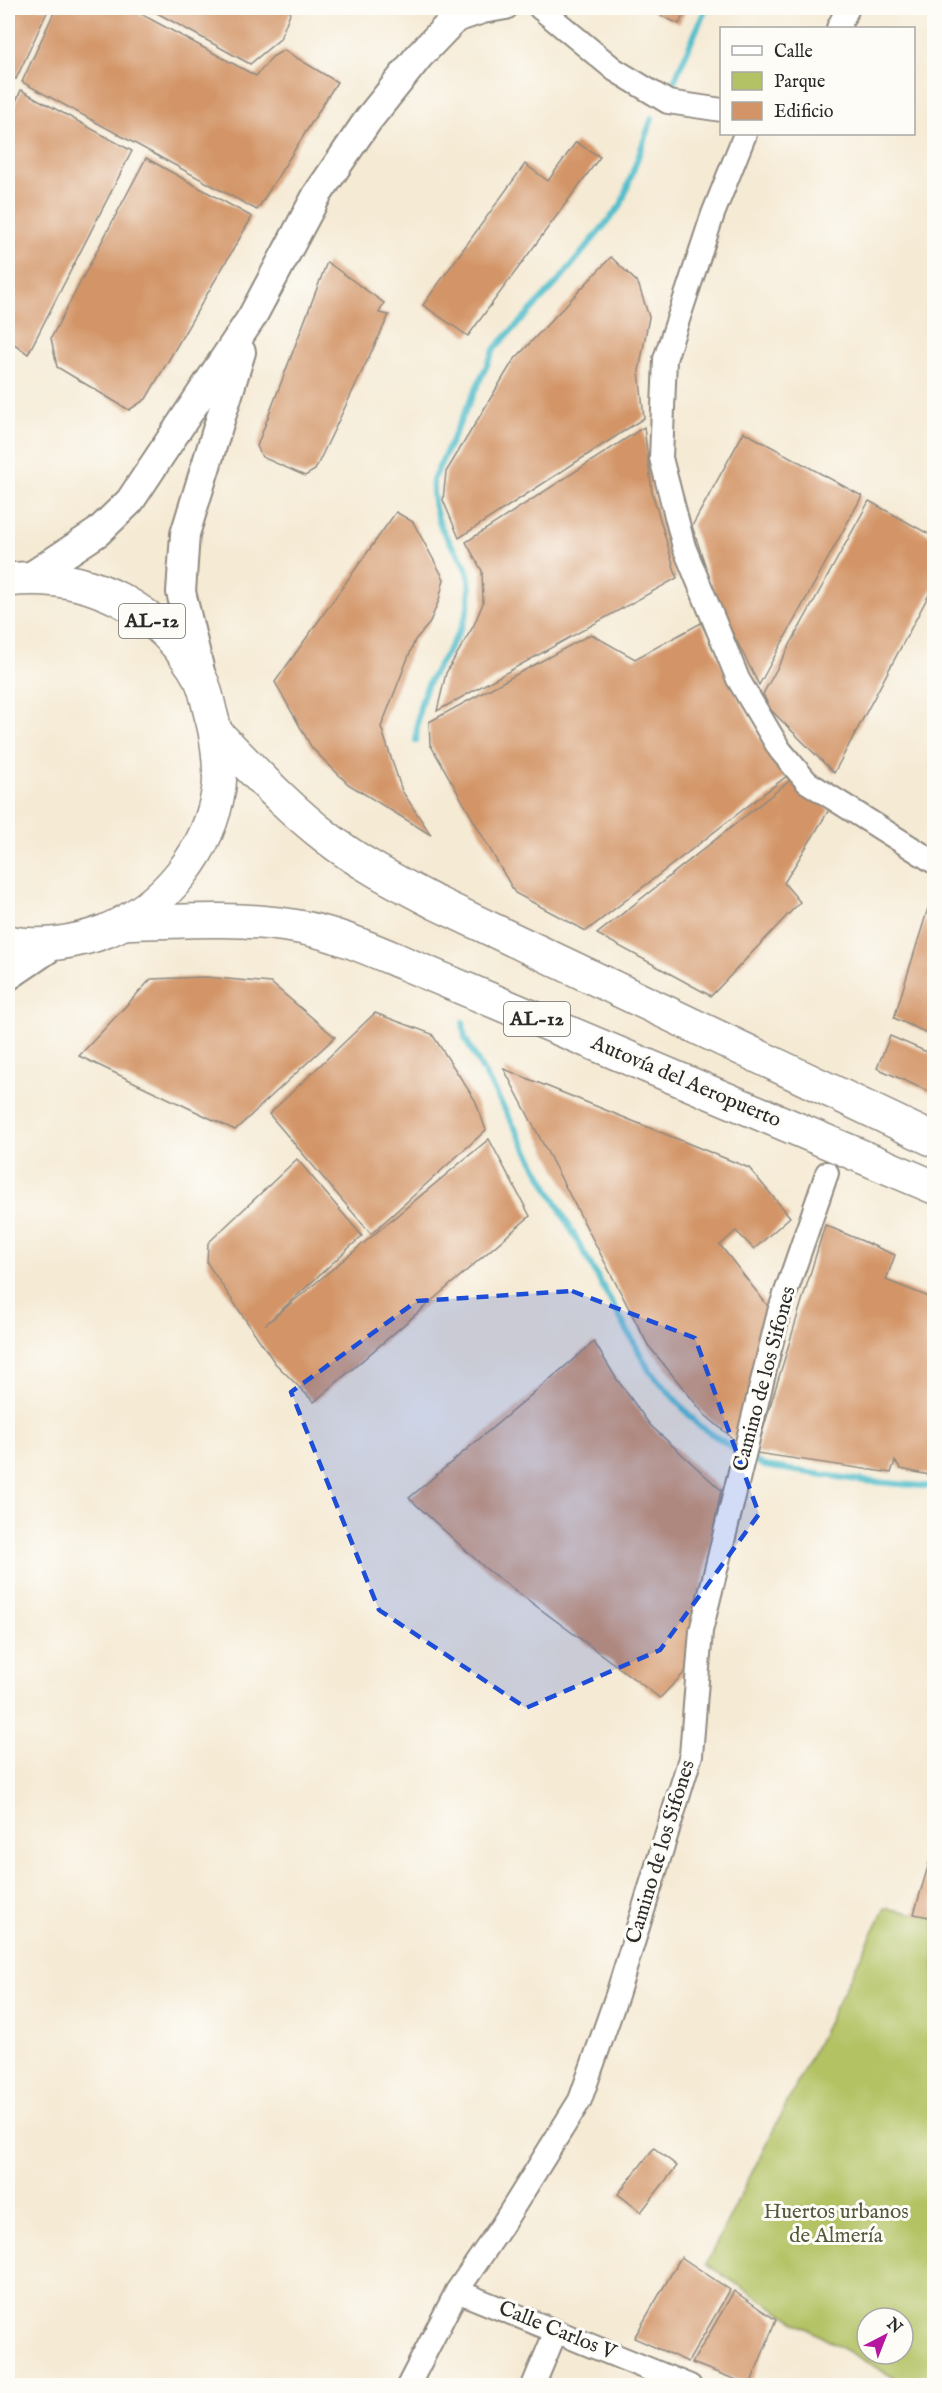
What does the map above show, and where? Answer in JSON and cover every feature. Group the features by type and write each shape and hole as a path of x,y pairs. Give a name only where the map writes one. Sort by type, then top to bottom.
{"highway":[{"name":"AL-12","path":"8,942 55,944 90,937 123,923 159,899 188,866 208,828 219,786 216,733 202,681 172,638 131,604 82,584 19,579"},
{"path":"216,733 325,837 389,878 436,903 934,1140"},
{"name":"Autovía del Aeropuerto","path":"123,923 234,919 294,926 336,936 934,1188"}],"street":[{"path":"19,579 98,532 130,501 252,318 318,195 386,96 456,13 506,8"},
{"path":"540,8 615,70 668,102 720,110"},
{"path":"838,27 848,8"},
{"path":"745,135 713,214 666,359 661,458 684,547 738,679 780,750 807,782 934,862"},
{"path":"202,681 181,591 185,534 252,318"},
{"path":"8,976 55,944"},
{"name":"Camino de los Sifones","path":"408,2385 457,2291 501,2227 580,2100 617,1995 691,1755 701,1631 779,1312 827,1173"},
{"name":"Calle Carlos V","path":"457,2291 556,2331 667,2381 690,2385"},
{"path":"533,2385 556,2331"}],"highlighted area":[{"path":"572,1291 695,1338 759,1514 660,1650 526,1708 379,1610 291,1392 417,1301"}],"green space":[{"name":"Huertos urbanos de Almería","path":"885,1908 934,1917 934,2385 907,2385 873,2366 915,2366 915,2306 855,2306 855,2356 799,2324 706,2264"}],"building":[{"path":"8,8 49,8 16,79 8,75"},
{"path":"56,8 130,8 256,76 272,57 284,50 337,82 257,210 22,82"},
{"path":"148,8 292,8 280,39 250,64"},
{"path":"655,8 687,8 679,24 653,12"},
{"path":"21,90 132,151 28,354 8,339 8,120"},
{"path":"576,142 600,157 468,336 423,305 525,164 548,181"},
{"path":"146,158 252,217 146,399 129,410 57,367 51,338"},
{"path":"611,257 638,283 649,317 639,371 644,418 459,538 443,500 446,472 513,361"},
{"path":"327,262 384,303 379,313 389,315 315,470 305,476 262,457 257,446"},
{"path":"644,427 652,492 677,578 437,711 446,673 474,625 483,603 482,571 466,542"},
{"path":"744,432 862,496 759,685 719,606 692,526"},
{"path":"869,501 934,537 934,585 834,773 771,710 763,694"},
{"path":"396,512 413,522 444,579 439,600 429,624 415,640 381,727 402,791 431,835 348,784 312,748 275,682"},
{"path":"701,623 760,740 788,775 586,931 515,893 430,744 429,722 591,634 635,659"},
{"path":"793,778 829,810 784,883 800,902 711,996 597,934"},
{"path":"934,889 934,1036 894,1018"},
{"path":"205,977 271,983 335,1037 235,1130 79,1056 151,979"},
{"path":"375,1013 432,1034 475,1100 486,1130 371,1234 269,1114"},
{"path":"890,1036 934,1055 934,1094 877,1068"},
{"path":"504,1069 749,1168 790,1217 754,1249 736,1231 720,1245 771,1310 737,1442 705,1415 648,1345"},
{"path":"489,1139 530,1216 314,1402 275,1363 207,1263 208,1243 297,1159 362,1236 265,1325"},
{"path":"825,1225 895,1255 886,1280 934,1299 934,1476 901,1469 895,1461 891,1473 756,1453"},
{"path":"594,1342 616,1378 650,1425 721,1490 686,1671 660,1698 485,1568 409,1498"},
{"path":"934,1846 934,1918 914,1914"},
{"path":"654,2148 677,2166 641,2212 618,2194"},
{"path":"681,2257 730,2290 688,2362 634,2338"},
{"path":"734,2291 776,2320 750,2385 692,2363"}],"waterway":[{"path":"672,86 706,8"},
{"path":"416,741 423,697 434,672 463,622 470,587 463,561 442,529 436,511 433,480 495,348 557,283 621,205 652,118"},
{"path":"463,1022 465,1038 649,1370 698,1425 739,1452"},
{"path":"748,1457 764,1466 864,1481 934,1487"}]}
